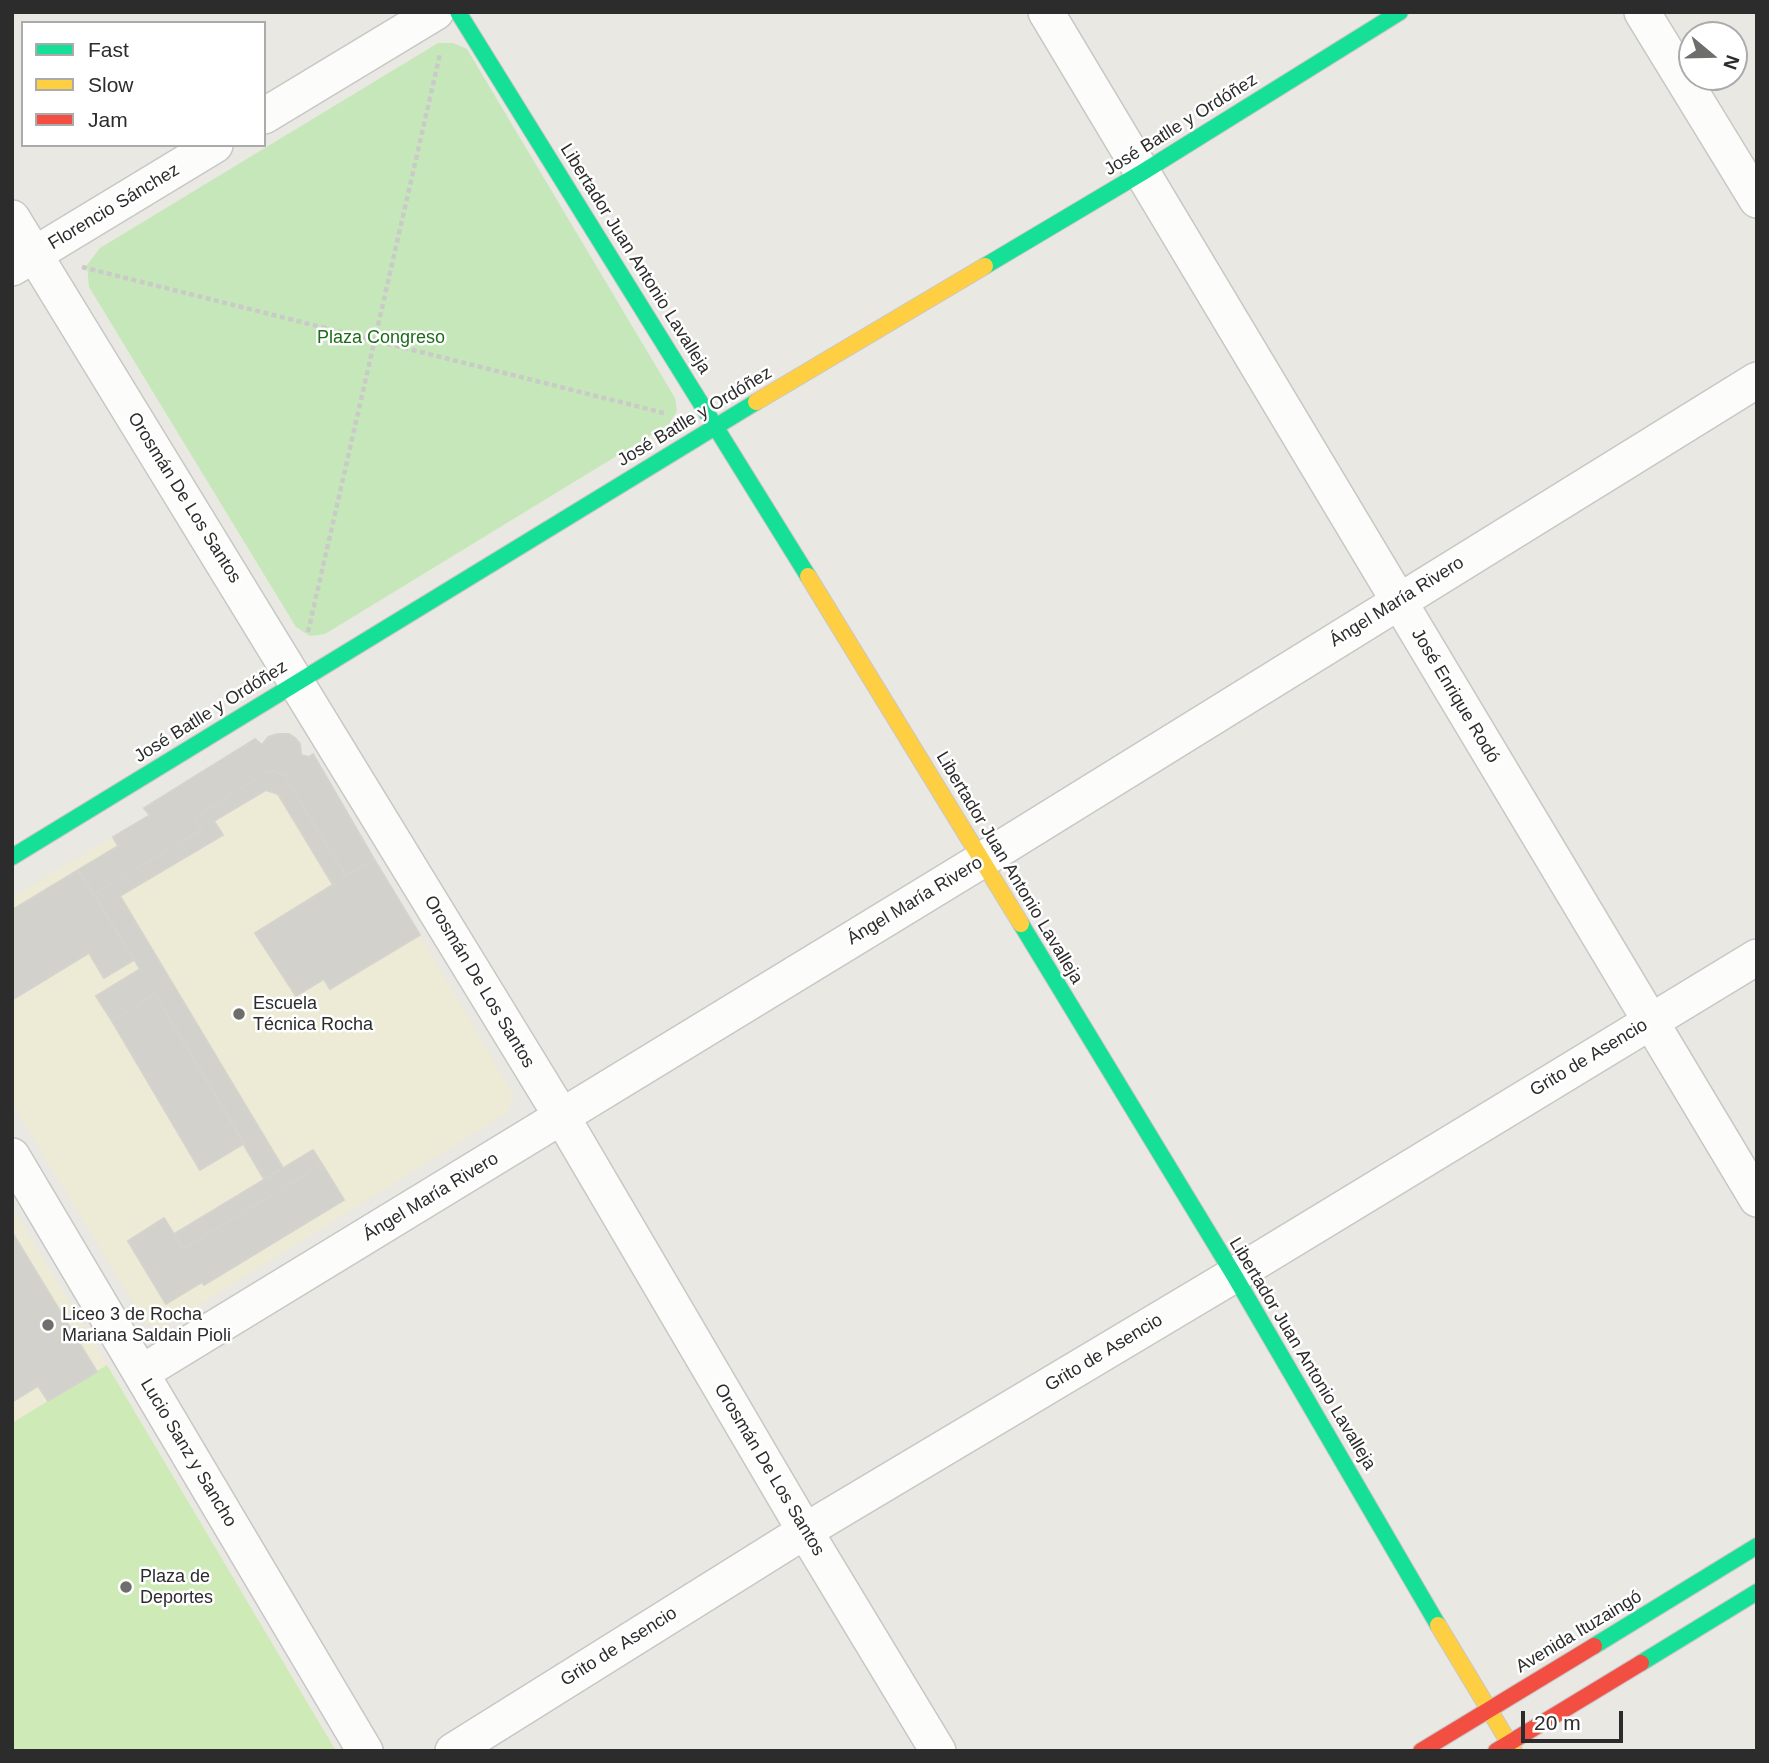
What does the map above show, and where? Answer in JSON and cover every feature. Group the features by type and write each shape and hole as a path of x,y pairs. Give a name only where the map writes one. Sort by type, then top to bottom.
{"street":[{"path":"266,115 436,12"},
{"name":"Libertador Juan Antonio Lavalleja","path":"458,12 716,426 1234,1275 1489,1710 1506,1748"},
{"name":"José Enrique Rodó","path":"1046,12 1757,1199"},
{"name":"José Batlle y Ordóñez","path":"12,857 716,426 1143,172 1400,12"},
{"path":"1642,12 1757,200"},
{"name":"Florencio Sánchez","path":"23,261 212,147"},
{"name":"Orosmán De Los Santos","path":"12,218 23,261 297,682 562,1117 805,1531 938,1751"},
{"name":"Ángel María Rivero","path":"141,1373 982,860 1757,380"},
{"name":"Grito de Asencio","path":"453,1751 805,1531 1234,1275 1757,957"},
{"name":"Lucio Sanz y Sancho","path":"12,1156 365,1751"},
{"name":"Avenida Ituzaingó","path":"1421,1751 1757,1546"},
{"path":"1506,1748 1757,1592"}],"path":[{"path":"297,682 441,52"},
{"path":"23,261 375,340 716,426"}],"shaded area":[{"name":"Escuela Técnica Rocha","path":"289,734 300,744 301,755 309,757 313,754 513,1094 508,1112 162,1328 146,1324 12,1103 12,898 149,815 144,808 255,739 262,745 268,737"},
{"name":"Liceo 3 de Rocha Mariana Saldain Pioli","path":"12,1207 107,1365 12,1423"}],"green space":[{"name":"Plaza Congreso","path":"438,43 453,43 467,49 675,398 677,411 669,424 325,634 310,636 296,627 89,287 87,265 100,248"},
{"name":"Plaza de Deportes","path":"107,1365 336,1751 12,1751 12,1423"}],"building":[{"path":"289,734 295,738 300,744 301,755 309,757 313,754 374,859 346,876 284,775 270,770 194,818 202,830 94,894 78,870 118,846 113,837 150,815 144,808 255,739 262,745 268,737"},
{"path":"270,770 284,775 346,876 333,885 278,794 266,790 214,821 223,835 120,896 283,1168 264,1179 155,994 112,1021 96,996 140,969 94,894 202,830 194,818"},
{"path":"374,859 420,935 330,989 324,979 296,996 255,933"},
{"path":"78,870 134,960 104,978 89,953 12,1000 12,910"},
{"path":"155,994 245,1143 200,1170 112,1021"},
{"path":"313,1150 322,1164 183,1249 174,1234"},
{"path":"322,1164 344,1200 204,1285 202,1282 166,1304 128,1241 164,1218 183,1249"},
{"name":"Liceo 3 de Rocha Mariana Saldain Pioli","path":"12,1232 97,1372 48,1401 38,1386 12,1402"}],"traffic: fast":[{"path":"458,12 808,576"},
{"path":"985,266 1143,172 1400,12"},
{"path":"12,857 756,402"},
{"path":"1021,924 1234,1275 1438,1625"},
{"path":"1594,1646 1757,1546"},
{"path":"1641,1663 1757,1592"}],"traffic: slow":[{"path":"756,402 985,266"},
{"path":"808,576 1021,924"},
{"path":"1438,1625 1514,1751"}],"traffic: jam":[{"path":"1421,1751 1594,1646"},
{"path":"1496,1751 1641,1663"}],"place":[{"name":"Escuela Técnica Rocha","path":"239,1014"},
{"name":"Liceo 3 de Rocha Mariana Saldain Pioli","path":"48,1325"},
{"name":"Plaza de Deportes","path":"126,1587"}]}
